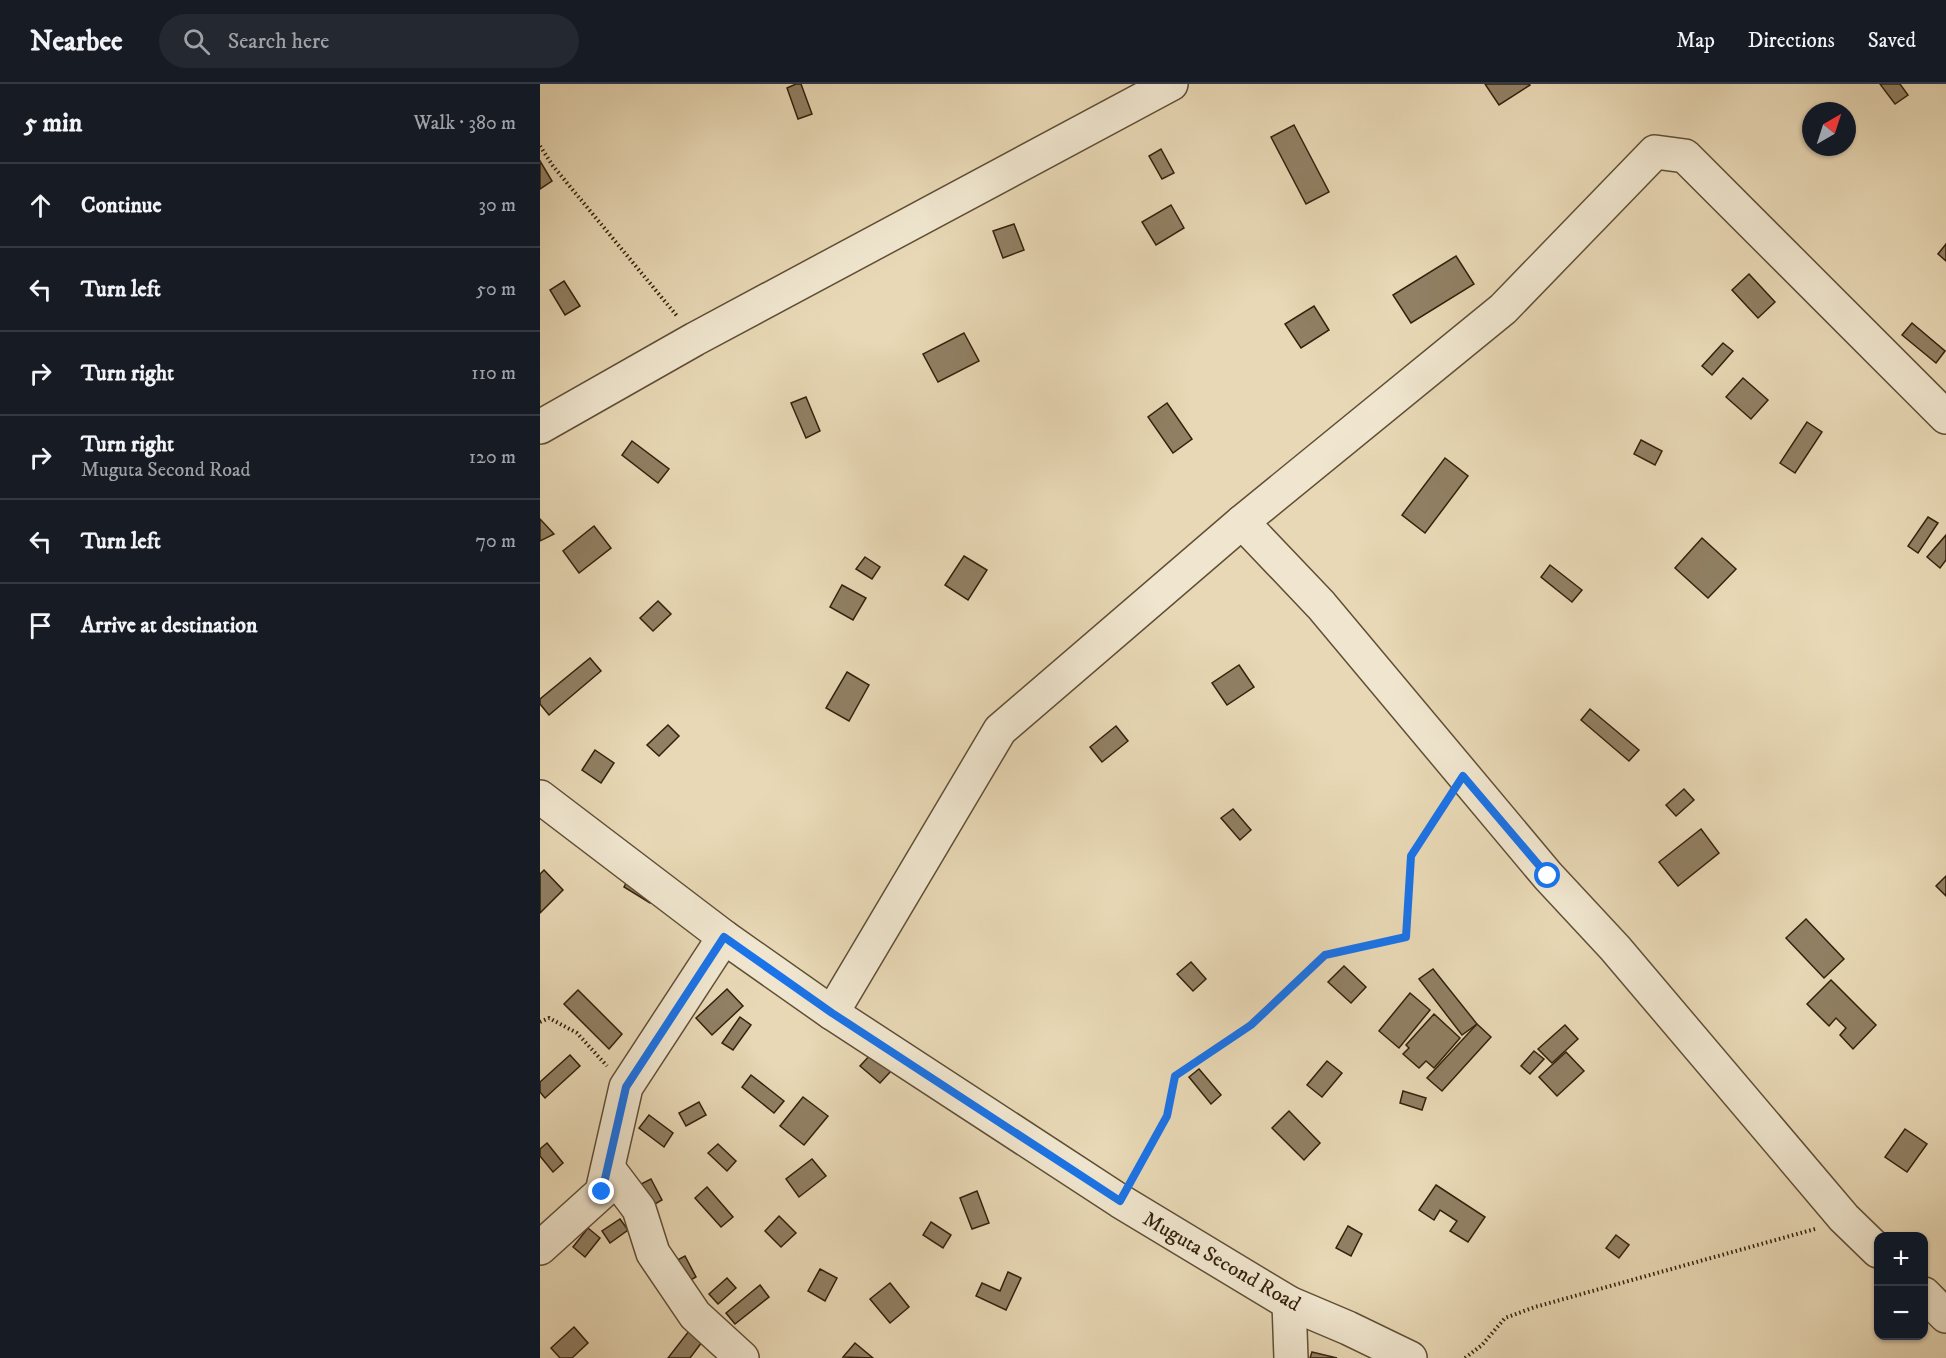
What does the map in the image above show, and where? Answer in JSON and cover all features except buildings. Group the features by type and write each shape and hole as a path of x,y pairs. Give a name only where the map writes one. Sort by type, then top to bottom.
{"street":[{"path":"540,427 695,339 1171,84"},
{"path":"832,1013 1000,730 1242,522 1503,309 1654,152 1685,156 1946,417"},
{"path":"1242,522 1321,605 1548,876 1615,948 1844,1218 1874,1247"},
{"name":"Muguta Second Road","path":"540,797 724,937 832,1013 1120,1201 1289,1303 1410,1358"},
{"path":"540,1248 602,1192 626,1087 724,937"},
{"path":"608,1168 639,1209 652,1253 695,1315 742,1358"},
{"path":"1928,1299 1946,1316"},
{"path":"1289,1303 1291,1358"}],"path":[{"path":"540,146 695,339"},
{"path":"1120,1201 1167,1116 1175,1076 1251,1025 1325,955 1406,937 1411,856 1463,776"},
{"path":"540,1022 549,1018 577,1033 626,1087"},
{"path":"1466,1358 1482,1345 1505,1318 1535,1307 1801,1233 1844,1218"}],"route":[{"path":"602,1192 626,1087 724,937 832,1013 1120,1201 1167,1116 1175,1076 1251,1025 1325,955 1406,937 1411,856 1463,776 1548,876"}]}
